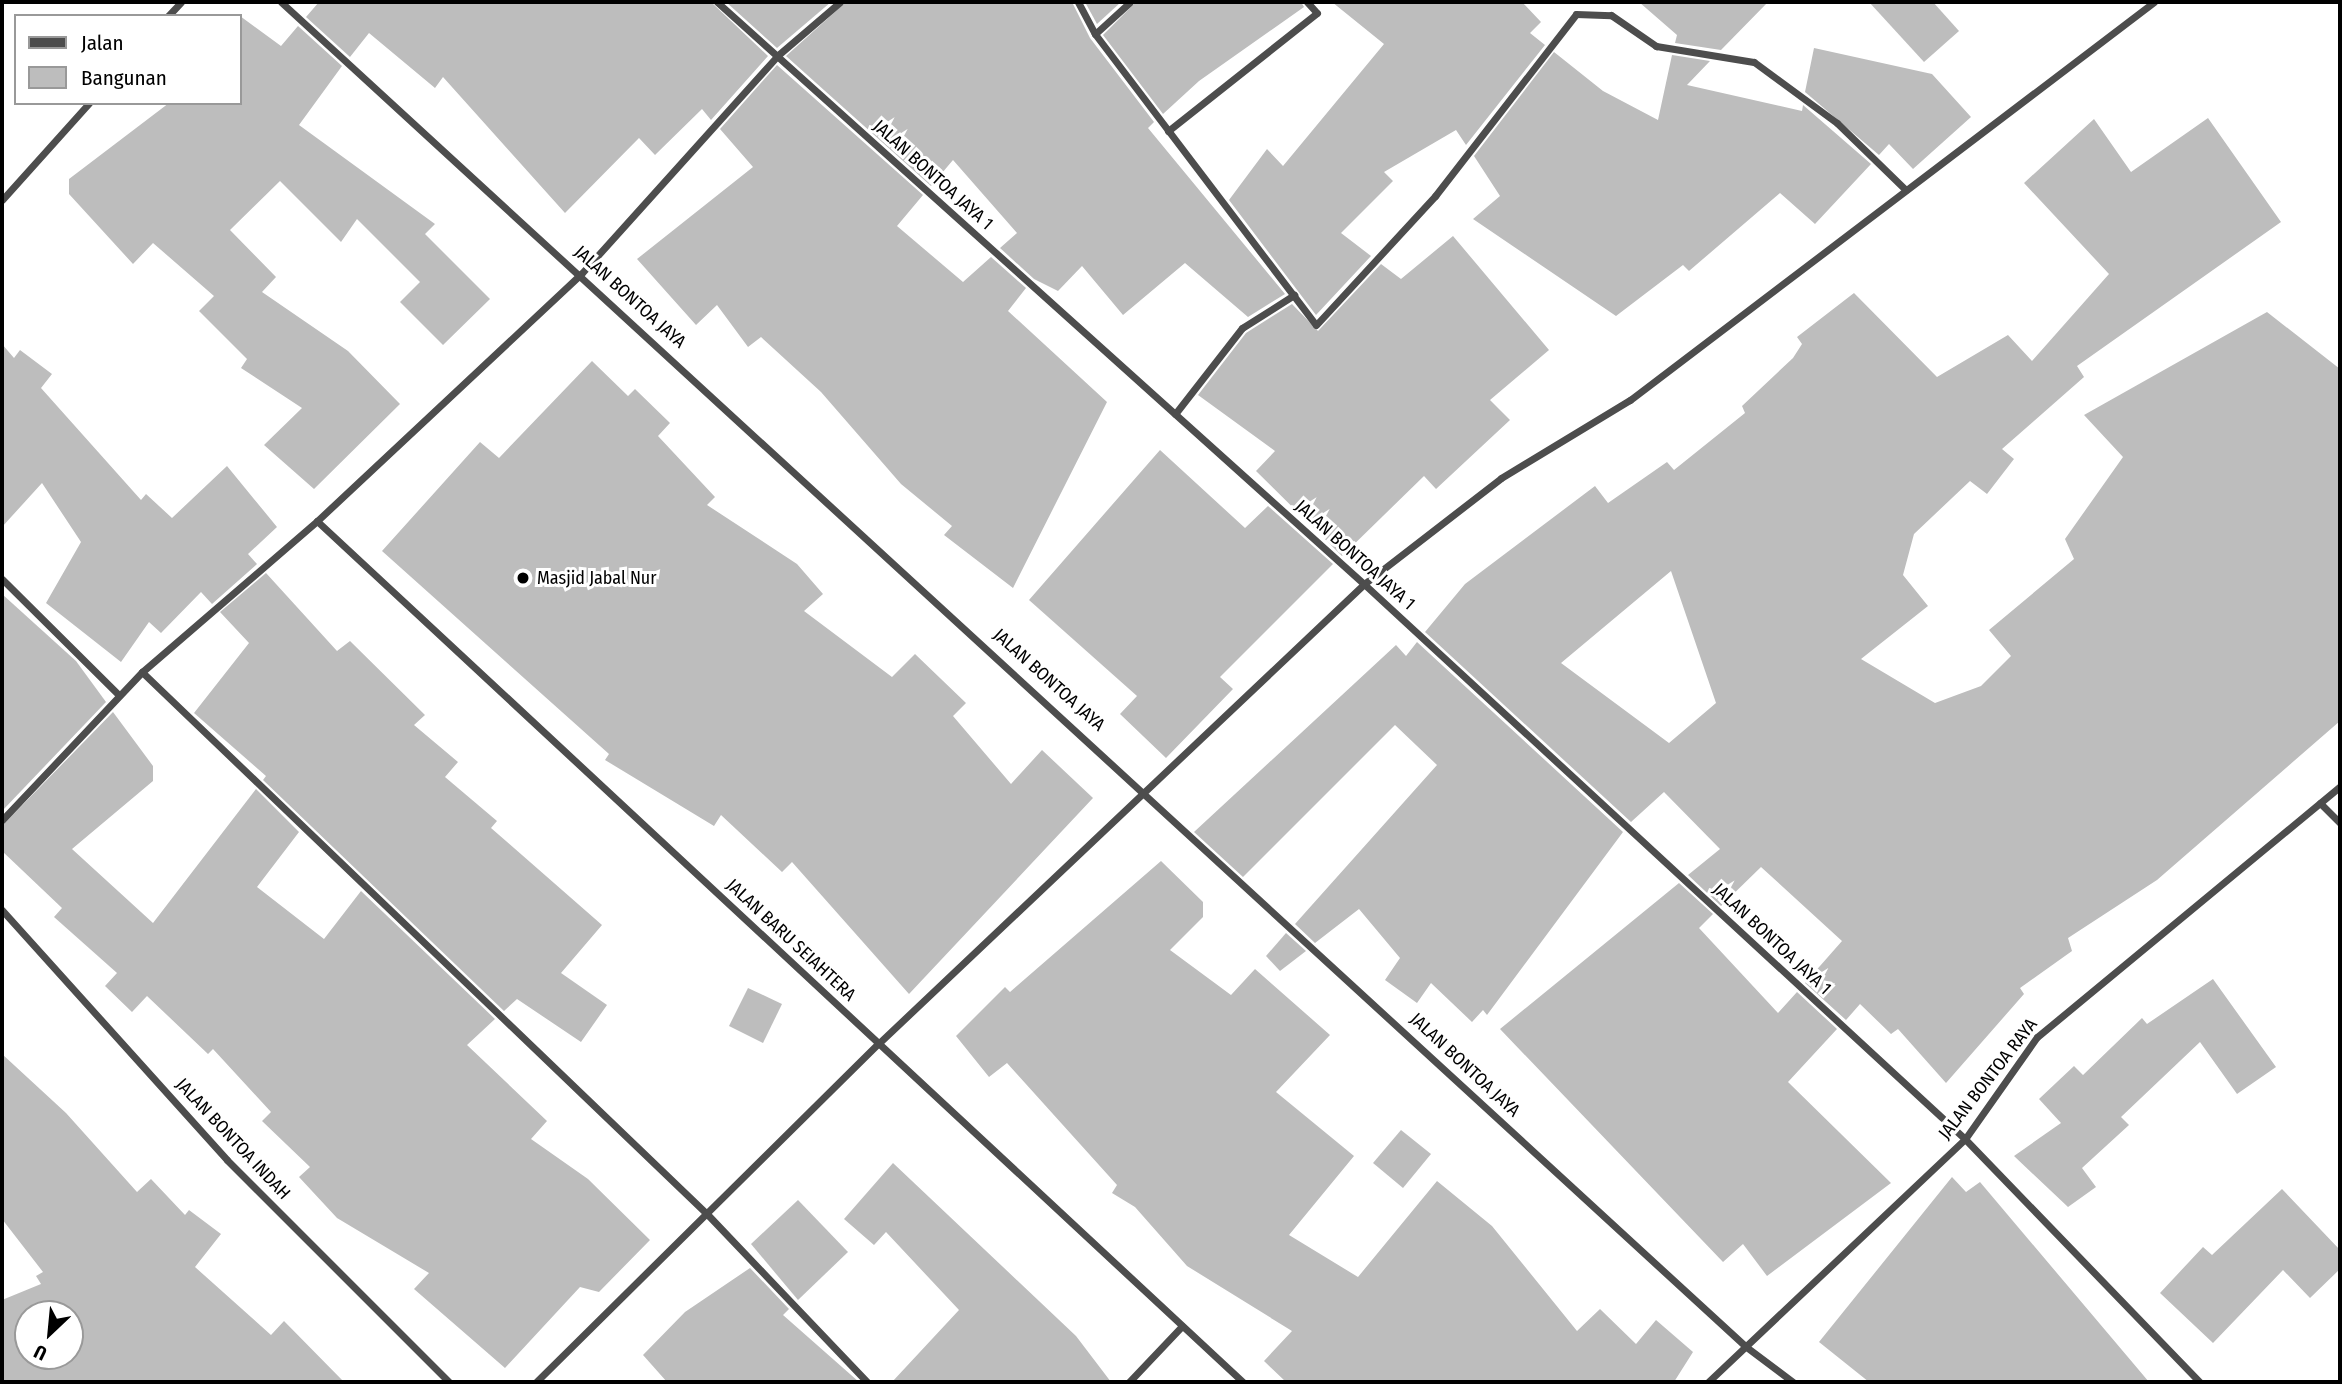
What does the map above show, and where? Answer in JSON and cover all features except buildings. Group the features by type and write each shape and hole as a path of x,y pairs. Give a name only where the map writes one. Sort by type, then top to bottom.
{"street":[{"name":"JALAN BONTOA JAYA","path":"281,2 1148,792 1745,1346 1793,1382"},
{"name":"JALAN BONTOA JAYA 1","path":"717,2 1364,584 1965,1139 2200,1382"},
{"path":"2,820 142,672 317,522 582,274 777,56 840,2"},
{"path":"1077,2 1095,34 1317,325 1435,196 1576,14 1611,15 1656,46 1754,62 1837,123 1906,190"},
{"path":"1095,34 1130,2"},
{"path":"1168,131 1317,13 1307,2"},
{"path":"536,1382 708,1215 879,1043 1148,792 1364,584 1501,478 1630,400 2154,2"},
{"path":"2,200 87,105"},
{"path":"1175,414 1242,328 1293,295"},
{"name":"JALAN BARU SEIAHTERA","path":"317,522 1242,1382"},
{"path":"2,579 119,695"},
{"path":"142,672 708,1215 867,1382"},
{"name":"JALAN BONTOA RAYA","path":"1709,1382 1965,1139 2038,1037 2340,786"},
{"path":"2320,803 2340,823"},
{"name":"JALAN BONTOA INDAH","path":"2,910 227,1160 449,1382"},
{"path":"1129,1382 1182,1326"}],"place":[{"name":"Masjid Jabal Nur","path":"523,578"}]}
